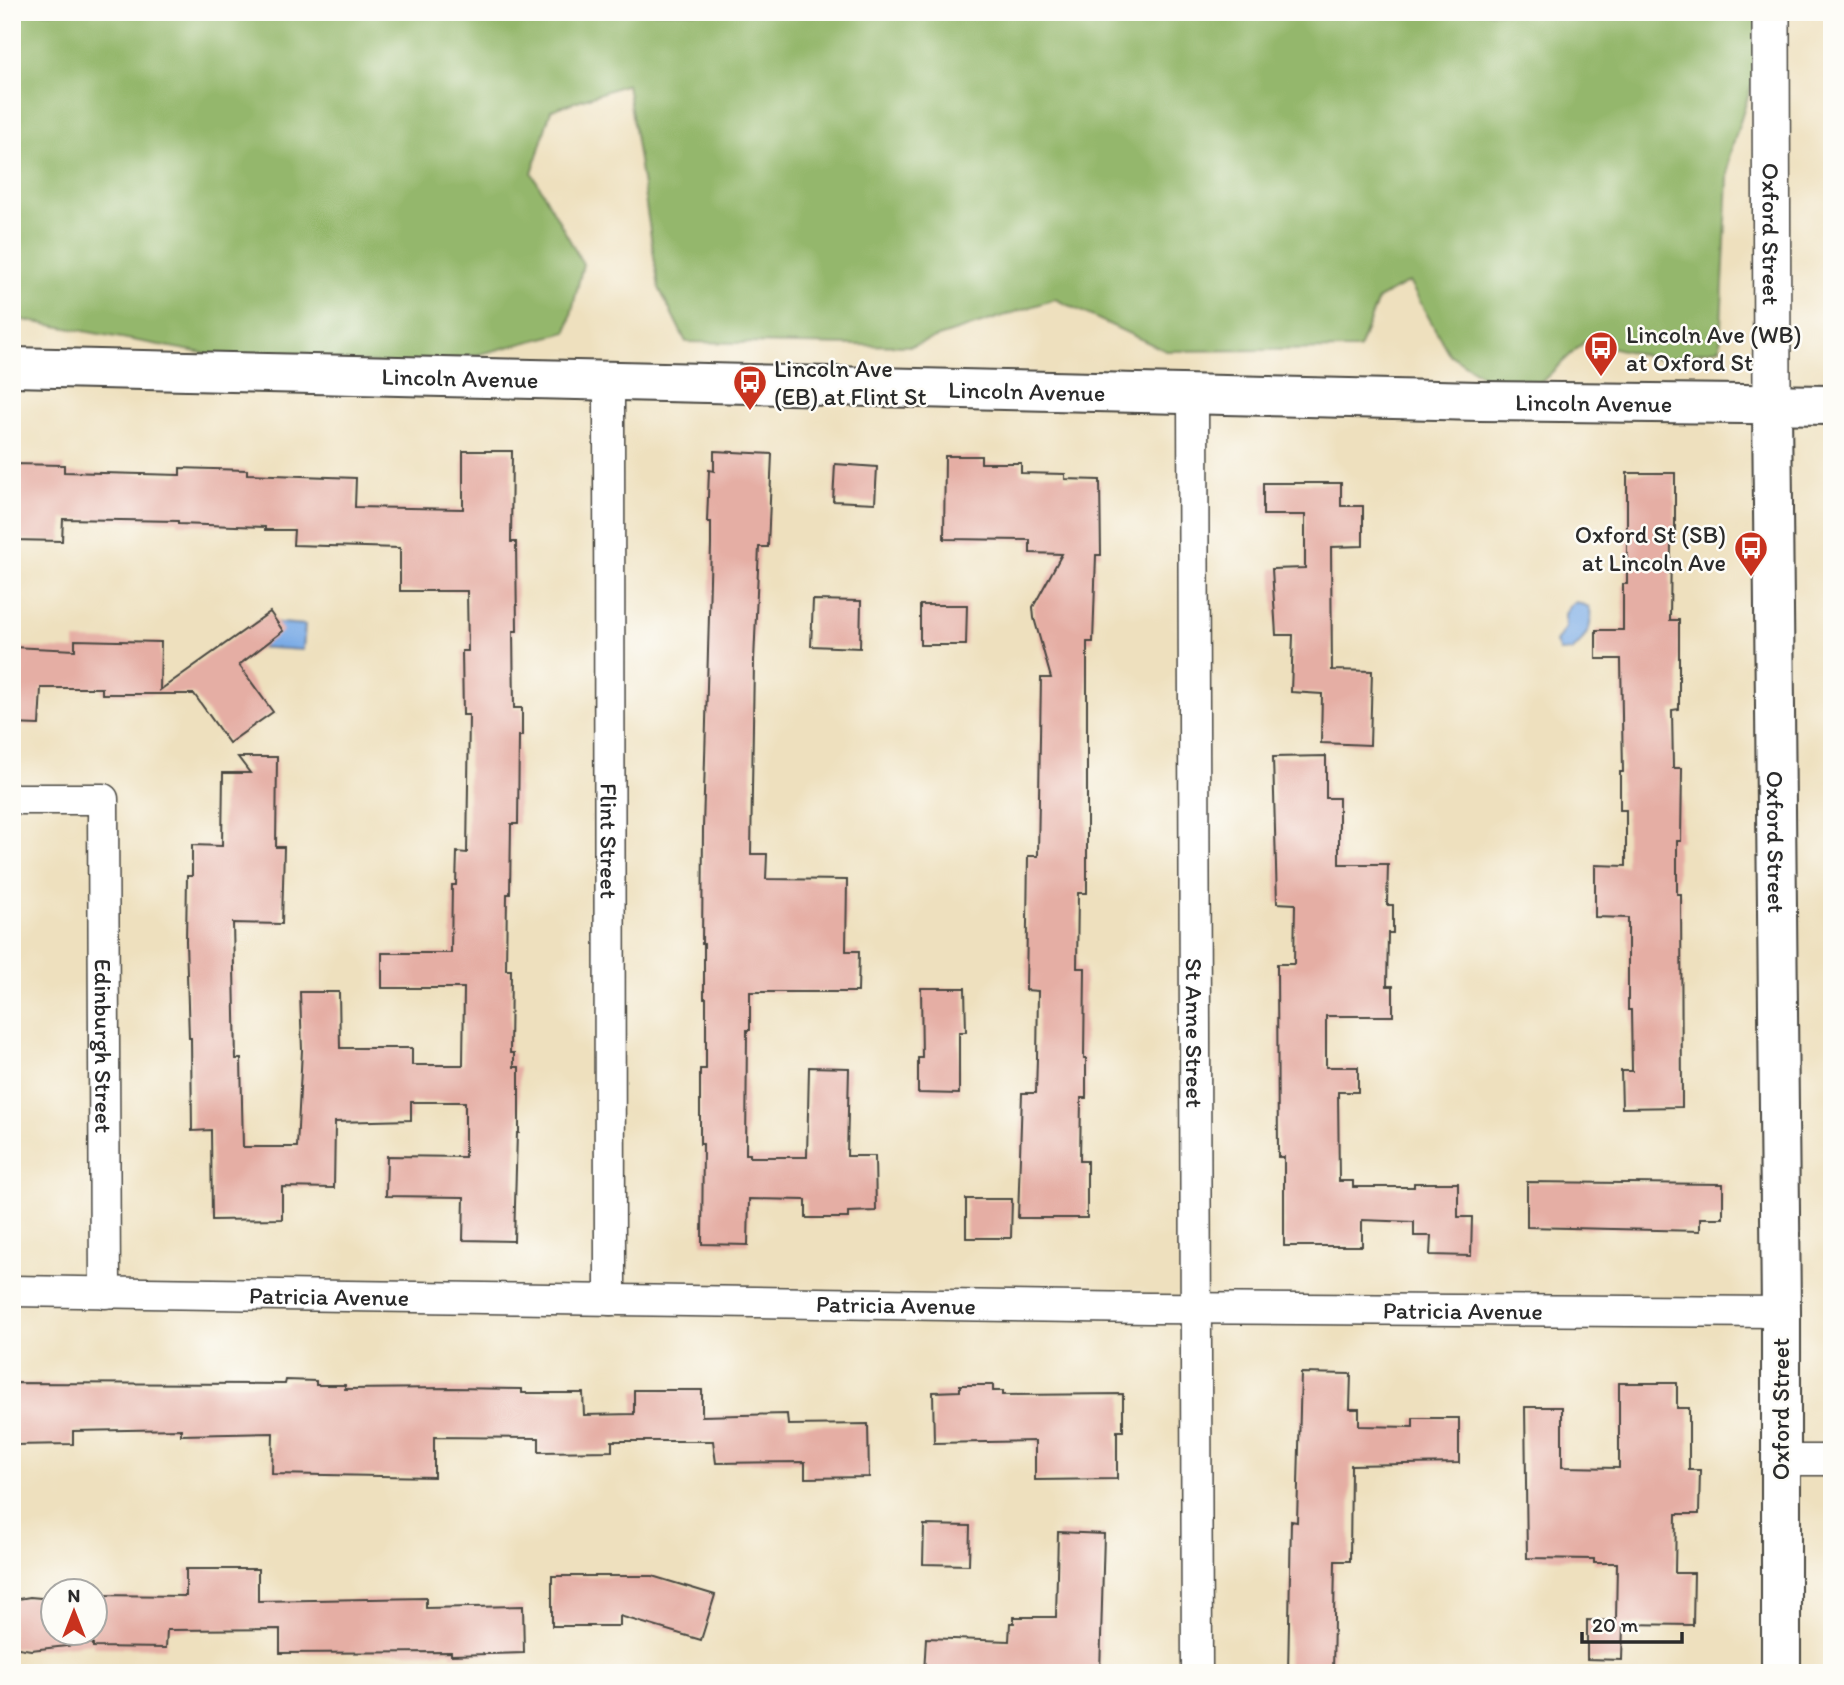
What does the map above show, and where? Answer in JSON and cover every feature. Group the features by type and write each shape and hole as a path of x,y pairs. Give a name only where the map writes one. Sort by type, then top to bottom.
{"main road":[{"name":"Lincoln Avenue","path":"12,367 1193,394 1832,405"},
{"name":"Oxford Street","path":"1772,406 1781,1312 1781,1673"}],"street":[{"name":"Oxford Street","path":"1771,12 1772,406"},
{"name":"Flint Street","path":"609,381 610,1300"},
{"name":"St Anne Street","path":"1193,394 1197,1673"},
{"name":"Edinburgh Street","path":"12,799 103,799 105,1293"},
{"name":"Patricia Avenue","path":"12,1291 1195,1308 1781,1312"},
{"path":"1780,1460 1832,1460"}],"green space":[{"path":"12,12 1757,12 1758,65 1729,157 1720,348 1664,360 1585,341 1535,388 1498,386 1449,354 1409,282 1378,299 1359,349 1166,351 1055,299 911,346 686,342 659,288 627,84 551,110 532,173 583,264 567,332 433,366 219,356 12,318"}],"water":[{"path":"1576,602 1589,607 1590,626 1585,637 1572,651 1560,652 1556,642 1565,628 1565,614 1569,606"},
{"path":"256,621 305,625 303,650 254,647"}],"building":[{"path":"463,451 512,451 511,542 516,542 517,631 513,631 514,708 522,708 518,824 511,824 510,894 507,894 506,970 511,970 510,1053 514,1053 514,1067 519,1067 514,1241 463,1240 464,1197 386,1196 387,1156 465,1157 465,1102 411,1102 411,1120 335,1122 334,1188 282,1187 282,1219 212,1220 211,1130 192,1131 186,941 187,876 192,876 192,845 222,846 223,773 250,773 238,757 277,757 276,847 284,847 282,924 233,923 236,1059 241,1059 243,1147 297,1147 302,1050 300,992 339,992 340,1048 412,1048 412,1065 463,1065 464,988 382,988 382,953 451,953 452,885 456,885 457,852 467,853 469,715 463,715 462,651 468,651 467,591 400,591 400,548 293,545 294,530 178,524 178,521 63,519 62,541 12,540 12,464 64,465 64,472 180,475 180,468 247,470 247,474 356,478 355,507 463,509"},
{"path":"714,451 772,454 768,547 759,547 751,854 767,854 766,879 847,880 846,951 859,951 858,992 750,992 746,1154 750,1154 750,1157 807,1157 809,1067 849,1068 847,1156 875,1156 876,1211 848,1212 848,1218 806,1218 806,1200 749,1199 748,1245 702,1244 703,1144 700,1144 700,1069 706,1069 706,998 702,944 703,829 711,544 711,522 707,522 709,470 714,471"},
{"path":"945,456 981,456 981,463 1021,463 1021,473 1065,474 1065,479 1100,480 1101,555 1096,555 1093,642 1087,642 1087,893 1078,893 1077,968 1085,968 1086,1058 1086,1098 1081,1098 1080,1161 1087,1161 1087,1218 1018,1218 1022,1093 1036,1093 1037,1058 1038,991 1026,990 1028,856 1038,856 1041,678 1051,678 1033,607 1062,554 1030,553 1030,540 944,539"},
{"path":"835,464 877,467 875,503 833,501"},
{"path":"1627,473 1675,473 1675,543 1671,543 1670,620 1679,620 1679,709 1672,710 1673,768 1682,768 1681,841 1677,841 1677,894 1681,894 1682,1107 1622,1108 1621,1071 1632,1071 1631,1010 1628,1010 1628,918 1595,917 1595,865 1626,866 1626,810 1620,810 1620,772 1623,772 1621,659 1596,659 1596,630 1623,630 1623,584 1627,584"},
{"path":"1263,483 1341,483 1341,506 1363,506 1363,546 1331,547 1332,670 1372,671 1370,745 1321,743 1322,694 1291,692 1293,635 1276,635 1272,569 1305,568 1305,515 1263,515"},
{"path":"813,600 861,601 860,648 811,646"},
{"path":"920,605 967,605 966,645 920,645"},
{"path":"270,612 283,631 239,665 273,712 229,743 194,694 102,694 102,688 41,688 39,725 12,724 12,647 75,650 75,640 161,642 160,690"},
{"path":"1326,756 1326,798 1339,798 1339,864 1388,864 1387,905 1393,905 1393,933 1388,933 1387,986 1393,986 1393,1016 1326,1016 1326,1067 1358,1067 1358,1092 1338,1092 1339,1181 1353,1181 1353,1187 1414,1187 1414,1183 1458,1183 1458,1217 1472,1217 1471,1256 1430,1255 1431,1236 1414,1236 1414,1222 1362,1220 1362,1246 1284,1246 1284,1157 1278,1157 1277,964 1294,964 1295,904 1277,903 1273,757"},
{"path":"921,988 965,988 966,1032 959,1032 959,1094 918,1093 918,1058 922,1058"},
{"path":"1527,1182 1723,1184 1723,1218 1700,1218 1700,1231 1527,1227"},
{"path":"966,1199 1012,1199 1011,1238 966,1238"},
{"path":"1301,1373 1351,1374 1350,1409 1359,1409 1359,1426 1413,1427 1413,1418 1459,1418 1459,1463 1351,1465 1350,1561 1335,1561 1333,1673 1288,1673 1291,1521 1297,1522"},
{"path":"286,1380 316,1381 316,1385 345,1385 345,1389 522,1389 522,1393 583,1393 584,1415 634,1414 634,1390 702,1390 702,1416 787,1414 788,1425 868,1424 869,1477 805,1478 805,1462 716,1463 713,1441 612,1441 612,1451 539,1452 539,1438 434,1437 434,1477 272,1474 273,1433 181,1435 181,1429 73,1431 73,1444 12,1445 12,1383 285,1384"},
{"path":"1619,1383 1677,1383 1677,1408 1689,1408 1689,1470 1700,1470 1699,1514 1676,1514 1675,1573 1694,1573 1693,1625 1623,1624 1622,1660 1587,1659 1587,1620 1616,1621 1617,1563 1594,1563 1594,1559 1527,1558 1525,1407 1562,1407 1562,1467 1619,1468"},
{"path":"960,1385 993,1385 993,1391 1003,1391 1003,1395 1123,1394 1123,1431 1117,1431 1117,1479 1035,1480 1035,1441 934,1443 933,1392 960,1391"},
{"path":"924,1525 970,1526 969,1565 923,1564"},
{"path":"1058,1532 1104,1534 1100,1673 924,1673 926,1638 1009,1641 1010,1623 1014,1623 1014,1617 1056,1617"},
{"path":"186,1569 258,1569 258,1601 426,1598 426,1608 523,1606 524,1653 280,1653 280,1629 167,1630 166,1648 93,1647 108,1646 108,1595 186,1596"},
{"path":"552,1576 652,1576 715,1595 701,1640 620,1616 620,1626 552,1626"},
{"path":"38,1598 38,1646 66,1646 31,1650 12,1647 12,1600"}],"place":[{"name":"Lincoln Ave (WB) at Oxford St","path":"1601,378"},
{"name":"Lincoln Ave (EB) at Flint St","path":"750,412"},
{"name":"Oxford St (SB) at Lincoln Ave","path":"1751,578"}]}
